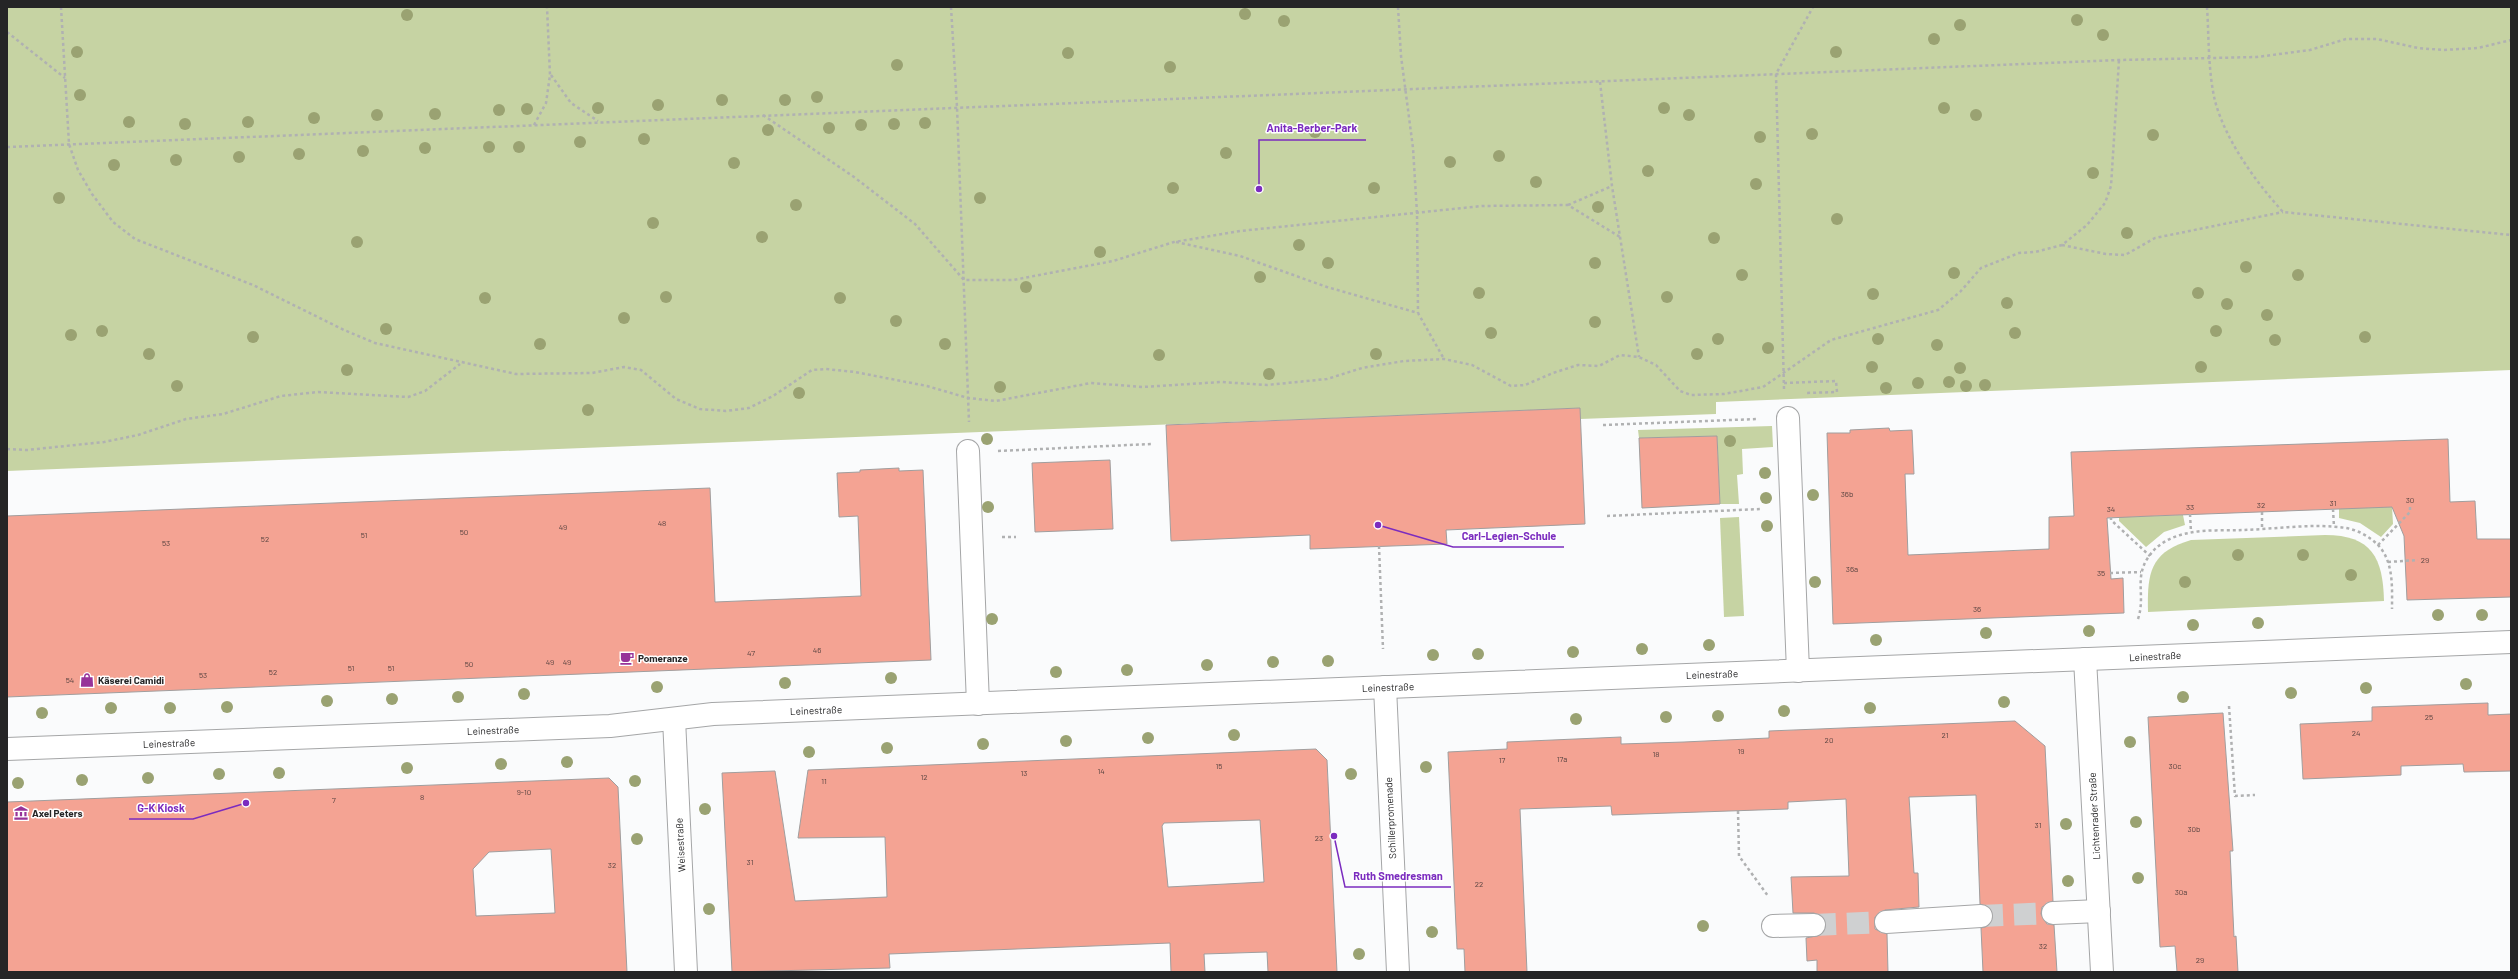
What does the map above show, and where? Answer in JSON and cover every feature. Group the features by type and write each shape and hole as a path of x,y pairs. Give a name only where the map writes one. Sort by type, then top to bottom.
{"street":[{"path":"1788,418 1798,671"},
{"path":"968,451 978,704"},
{"name":"Leinestraße","path":"7,750 610,726 713,714 2511,642"},
{"name":"Lichtenrader Straße","path":"2085,659 2102,972"},
{"name":"Schillerpromenade","path":"1385,687 1398,972"},
{"name":"Weisestraße","path":"674,719 686,972"},
{"path":"2053,913 2099,911"},
{"path":"1886,922 1981,916"},
{"path":"1773,926 1814,925"}],"path":[{"path":"61,7 69,144 78,170 92,194 113,222 135,240 253,285 344,330 375,343 516,374 578,374 624,367 641,370 676,398 700,409 726,411 749,408 773,396 812,370 826,369 855,372 927,386 968,398 996,402 1091,383 1143,387 1222,382 1266,385 1328,379 1362,368 1404,361 1444,359 1472,365 1511,386 1525,385 1553,372 1578,366 1599,366 1620,355 1639,357 1656,365 1680,391 1691,395 1724,394 1763,387 1831,340 1938,310 1960,292 1981,268 2019,253 2036,252 2062,244 2091,220 2105,204 2111,186 2119,60"},
{"path":"534,125 546,103 550,75 547,7"},
{"path":"951,7 958,107 969,412"},
{"path":"1398,7 1404,90 1413,148 1418,213 1418,313 1444,359"},
{"path":"1784,388 1776,74 1813,7"},
{"path":"2207,7 2209,56 2215,101 2226,129 2244,160 2283,212"},
{"path":"7,32 65,78"},
{"path":"7,147 2209,56 2257,57 2310,50 2346,39 2377,39 2418,48 2443,50 2478,48 2511,40"},
{"path":"550,75 572,103 599,122"},
{"path":"1600,82 1612,186 1639,357"},
{"path":"762,115 854,177 915,224 964,280 1013,280 1113,261 1174,242 1240,231 1482,206 1568,205 1612,186"},
{"path":"1568,205 1620,237"},
{"path":"2062,244 2106,254 2125,255 2155,238 2283,212 2511,235"},
{"path":"1174,242 1240,256 1327,287 1418,313"},
{"path":"7,449 27,450 104,442 186,420 223,414 281,396 318,392 408,398 425,391 461,363"},
{"path":"1784,383 1836,381 1837,392 1802,393"},
{"path":"1603,425 1788,418"},
{"path":"1032,449 1151,444"},
{"path":"2378,546 2410,512 2410,506"},
{"path":"1607,516 1792,508"},
{"path":"2333,509 2334,527"},
{"path":"2262,512 2262,529"},
{"path":"2190,514 2191,532"},
{"path":"2111,517 2111,520 2150,556"},
{"path":"2138,619 2140,612 2139,586 2142,572 2150,556 2168,540 2191,532 2262,529 2334,527 2356,531 2378,546 2388,562 2391,575 2392,609"},
{"path":"1378,546 1383,649"},
{"path":"2388,562 2418,560"},
{"path":"2110,573 2142,572"},
{"path":"2229,706 2235,796 2255,795"},
{"path":"1738,811 1739,856 1768,896 1774,896"}],"green space":[{"path":"7,7 2511,7 2511,370 1716,402 1716,414 1580,419 1580,408 7,471"},
{"path":"1772,426 1773,447 1742,449 1743,474 1737,475 1739,504 1720,504 1717,436 1639,438 1638,430"},
{"path":"2392,506 2393,524 2381,537 2360,523 2339,518 2339,509 2341,508"},
{"path":"2183,515 2185,525 2164,532 2146,547 2119,521 2119,517"},
{"path":"1739,517 1744,616 1724,617 1720,518"},
{"path":"2325,535 2354,539 2372,552 2381,573 2384,601 2148,612 2150,575 2159,558 2177,545 2191,540"}],"building":[{"path":"1580,408 1585,524 1446,530 1447,544 1310,549 1310,535 1171,541 1166,425"},
{"path":"1889,428 1890,431 1912,430 1914,474 1905,474 1908,555 2049,549 2049,517 2074,516 2071,452 2448,439 2450,502 2475,501 2477,539 2511,539 2511,597 2407,600 2404,536 2392,507 2152,516 2107,518 2111,579 2123,578 2124,613 1833,624 1827,433 1850,433 1850,430"},
{"path":"1717,436 1720,504 1642,508 1639,438"},
{"path":"1110,460 1113,529 1035,532 1032,463"},
{"path":"899,468 899,471 923,470 931,660 7,697 7,516 710,488 715,602 861,596 858,516 839,517 837,473"},
{"path":"2488,703 2488,715 2511,714 2511,771 2464,772 2463,764 2401,766 2401,775 2303,779 2300,724 2372,721 2372,707"},
{"path":"2223,713 2233,851 2230,851 2234,937 2236,936 2238,972 2177,972 2175,946 2160,947 2148,717"},
{"path":"2015,721 2045,746 2053,901 2042,907 2041,914 2047,924 2054,925 2057,972 1983,972 1981,928 1988,926 1993,916 1991,909 1980,904 1976,795 1909,797 1914,873 1918,873 1919,907 1885,910 1875,917 1875,929 1887,934 1888,972 1817,972 1817,960 1807,961 1806,938 1821,935 1825,931 1825,919 1814,913 1793,913 1791,877 1849,876 1846,799 1788,802 1788,809 1612,815 1611,806 1520,809 1527,972 1465,972 1464,949 1457,949 1448,752 1507,749 1507,742 1621,737 1621,744 1684,742 1769,738 1769,731"},
{"path":"1316,749 1327,760 1337,972 1268,972 1267,952 1204,954 1205,972 1171,972 1170,943 889,954 890,968 732,972 722,773 775,771 795,901 887,897 885,837 798,838 808,770","holes":["1260,820 1264,882 1168,887 1162,826 1164,823"]},
{"path":"609,778 618,787 627,972 7,972 7,802","holes":["551,849 555,913 476,916 473,869 489,852"]}],"tunnel":[{"path":"1981,916 2053,913"},
{"path":"1814,925 1886,922"}],"place":[{"name":"Anita-Berber-Park","path":"1259,189"},
{"name":"Carl-Legien-Schule","path":"1378,525"},
{"name":"Pomeranze","path":"627,658"},
{"name":"Käserei Camidi","path":"87,680"},
{"name":"G-K Kiosk","path":"246,803"},
{"name":"Axel Peters","path":"21,813"},
{"name":"Ruth Smedresman","path":"1334,836"}]}
